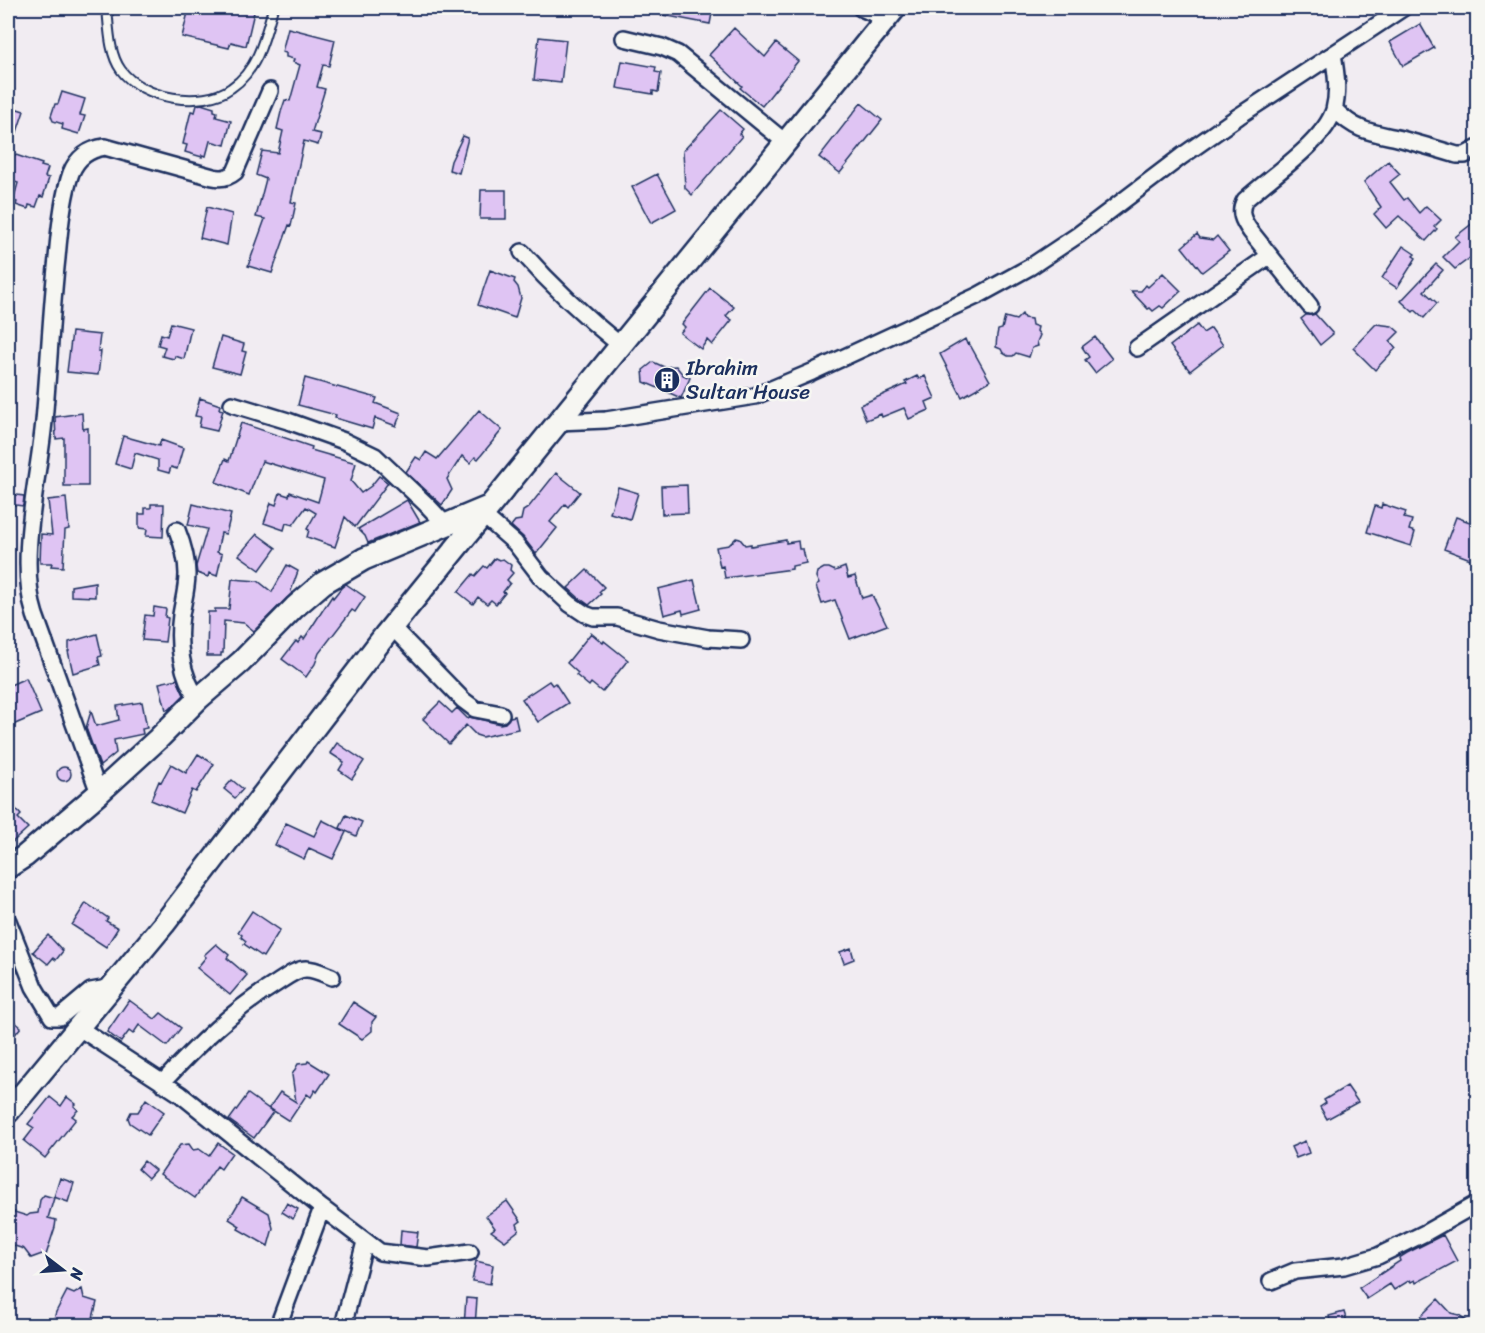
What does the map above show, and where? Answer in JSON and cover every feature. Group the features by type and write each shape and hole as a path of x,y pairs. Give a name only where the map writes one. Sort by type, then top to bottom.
{"street":[{"path":"8,1112 164,924 392,627 891,13 861,8"},
{"path":"557,422 606,420 755,396 979,296 1078,235 1220,129 1403,8"},
{"path":"624,38 662,47 678,54 785,142"},
{"path":"1310,306 1269,256 1241,215 1243,203 1321,133 1334,109 1337,87 1333,54"},
{"path":"99,793 34,615 29,585 29,542 44,423 58,242 70,174 81,158 93,150 105,147 220,179 230,176 235,172 270,91"},
{"path":"1334,109 1350,123 1378,135 1457,155 1465,155 1478,148"},
{"path":"522,252 554,288 620,345"},
{"path":"1137,348 1269,256"},
{"path":"232,404 333,437 375,456 445,524"},
{"path":"8,867 25,856 99,793 198,699 241,662 295,608 335,574 445,524 486,511"},
{"path":"486,511 541,577 570,604 585,614 593,617 617,617 659,629 708,638 741,640"},
{"path":"177,530 187,563 180,626 181,647 186,678 198,699"},
{"path":"392,627 463,700 475,709 501,714"},
{"path":"8,921 34,987 52,1017 60,1017 92,992 113,987"},
{"path":"162,1083 238,1009 272,986 304,969 316,970 332,977"},
{"path":"79,1028 162,1083 231,1134 380,1252 416,1258 439,1258 470,1252"},
{"path":"1271,1281 1295,1271 1344,1266 1378,1256 1478,1203"},
{"path":"278,1326 322,1208"},
{"path":"343,1326 365,1242"}],"lane":[{"path":"107,8 114,54 120,69 130,80 153,93 172,98 195,99 231,89 243,77 253,65 262,47 273,8"}],"building":[{"path":"189,8 255,8 246,46 231,42 229,48 182,37"},
{"path":"652,8 713,8 710,24 652,13"},
{"path":"1420,24 1434,48 1403,66 1390,42"},
{"path":"288,28 335,40 329,66 323,65 317,87 325,89 312,132 321,134 318,145 304,141 291,202 296,203 291,226 289,225 272,273 248,266 265,219 256,217 266,179 256,175 262,151 278,153 283,131 277,129 281,112 285,100 290,101 300,65 282,52"},
{"path":"734,28 765,57 776,43 798,61 762,106 740,88 742,86 709,55"},
{"path":"539,37 566,40 561,83 534,80"},
{"path":"622,61 656,67 655,72 661,73 658,92 653,91 653,94 617,88"},
{"path":"62,92 85,99 80,115 85,116 79,134 62,129 63,124 53,121 51,116"},
{"path":"861,103 882,120 840,173 819,157"},
{"path":"197,105 214,108 217,112 216,117 231,121 225,145 210,141 206,156 202,155 202,157 185,152 187,145 183,144 191,111 195,112"},
{"path":"8,106 24,111 10,153 48,168 45,177 49,178 43,197 40,196 36,207 29,205 28,209 16,205 17,202 13,201 18,183 8,180"},
{"path":"721,110 743,129 739,134 742,136 692,195 685,188 683,151"},
{"path":"463,136 468,138 459,173 449,170"},
{"path":"1388,161 1400,174 1390,182 1404,200 1407,198 1419,213 1426,206 1441,220 1434,227 1437,229 1426,241 1399,216 1386,228 1374,214 1381,207 1364,182"},
{"path":"657,174 676,209 651,223 632,187"},
{"path":"481,190 506,190 506,219 480,219"},
{"path":"207,207 232,214 227,245 200,238"},
{"path":"1478,219 1478,252 1455,269 1443,257 1459,241 1455,237"},
{"path":"1197,234 1200,238 1213,240 1217,236 1229,251 1202,272 1182,247"},
{"path":"1403,246 1415,254 1413,256 1416,258 1397,288 1382,278"},
{"path":"1436,264 1443,270 1424,291 1437,303 1424,318 1401,301"},
{"path":"490,270 515,279 514,282 521,298 515,318 478,305"},
{"path":"1163,273 1181,291 1163,308 1160,306 1153,311 1148,309 1131,291 1141,291"},
{"path":"710,288 734,307 726,316 732,320 712,345 707,340 701,349 680,333 685,327 682,324"},
{"path":"1022,314 1024,318 1031,319 1032,325 1038,327 1037,331 1040,335 1038,346 1032,348 1029,357 1016,353 1008,356 996,347 998,330 1002,329 1005,317 1016,320"},
{"path":"1315,314 1333,334 1320,345 1301,319 1306,315"},
{"path":"171,323 191,328 184,359 162,356 165,347 158,345 161,334 167,336"},
{"path":"1376,324 1392,326 1399,332 1390,341 1396,348 1375,370 1353,348"},
{"path":"1197,325 1203,333 1211,328 1223,345 1190,371 1170,346"},
{"path":"72,332 100,335 98,375 67,372"},
{"path":"221,337 244,344 242,351 246,352 240,374 212,367"},
{"path":"1095,337 1112,359 1095,373 1085,360 1089,357 1082,347"},
{"path":"965,339 990,381 962,397 940,354"},
{"name":"Ibrahim Sultan House","path":"653,362 664,367 676,366 683,375 690,378 681,398 644,382 643,370"},
{"path":"917,376 919,379 925,376 935,398 926,402 929,410 909,419 904,408 882,417 881,414 866,420 860,405 907,384 905,382"},
{"path":"305,378 377,398 375,403 401,413 396,426 375,418 372,429 335,418 336,415 298,405"},
{"path":"200,398 220,405 219,409 223,410 217,431 199,427 201,417 195,416"},
{"path":"479,410 502,430 478,459 475,457 470,463 462,456 447,479 452,490 442,505 406,472 416,457 421,460 426,452 437,459"},
{"path":"82,413 83,429 88,428 88,486 64,486 64,438 56,439 55,417"},
{"path":"241,423 312,447 311,450 356,463 351,481 361,493 379,476 388,483 355,527 345,517 335,547 307,537 309,530 307,529 316,513 306,507 293,525 286,523 284,530 264,523 271,503 276,505 280,493 289,496 290,492 318,502 324,480 262,461 249,495 216,482 225,459 229,461"},
{"path":"123,436 159,446 161,440 183,448 177,469 171,467 169,473 158,470 158,460 135,453 131,469 115,464"},
{"path":"556,473 580,492 568,507 565,504 550,522 557,528 536,554 511,526 515,521 521,520 523,511 528,508"},
{"path":"687,485 688,513 662,514 661,486"},
{"path":"618,487 638,493 630,519 610,513"},
{"path":"8,494 24,496 23,506 8,504"},
{"path":"66,498 69,529 65,530 63,567 51,566 52,563 40,563 41,534 52,535 48,500"},
{"path":"407,500 420,522 368,543 358,529"},
{"path":"151,504 164,504 163,537 146,536 147,529 139,528 139,514 145,514 145,508 151,508"},
{"path":"193,504 231,514 226,534 221,533 217,552 222,554 217,576 209,573 208,577 197,573 196,566 207,529 188,525"},
{"path":"1382,504 1406,512 1404,518 1412,520 1409,530 1415,532 1411,546 1367,532 1375,506 1381,508"},
{"path":"1456,517 1478,525 1478,546 1473,560 1444,549"},
{"path":"257,534 276,548 260,570 239,555"},
{"path":"736,538 745,545 751,544 751,546 786,540 786,543 798,541 799,549 803,549 806,563 792,566 792,569 725,578 716,547 729,545"},
{"path":"495,558 503,559 511,565 510,570 513,573 507,580 510,583 496,604 491,600 487,604 478,597 473,604 458,592 473,574 475,576 484,566 487,568"},
{"path":"287,565 298,571 292,593 254,631 244,623 224,621 223,653 221,656 207,656 208,612 215,612 215,609 229,609 232,579 258,581 272,592"},
{"path":"845,567 848,578 855,576 862,598 872,595 887,625 850,639 835,600 822,604 816,586 819,584 816,577 817,572 824,568 835,571"},
{"path":"587,570 604,587 599,592 601,594 589,605 568,588"},
{"path":"694,580 701,609 683,614 682,610 664,615 658,589"},
{"path":"95,582 95,597 71,596 71,586"},
{"path":"346,584 365,597 319,653 306,677 282,659 296,641 298,643 302,637 304,639 332,596 333,598"},
{"path":"154,607 166,609 165,617 168,618 165,642 142,640 145,615 153,616"},
{"path":"591,633 628,660 602,692 591,683 589,686 567,663"},
{"path":"97,634 102,656 98,657 100,665 73,673 68,651 69,642"},
{"path":"26,678 41,713 8,727 8,686"},
{"path":"177,679 184,695 166,710 159,683"},
{"path":"549,681 552,685 555,683 568,703 538,722 522,699"},
{"path":"142,702 147,728 142,729 143,734 114,740 116,753 100,766 86,728 91,711 96,726 119,720 117,706"},
{"path":"440,702 452,713 457,708 468,719 470,717 500,724 515,716 518,729 482,737 476,735 466,725 449,744 423,719"},
{"path":"337,743 364,761 352,779 339,770 344,762 330,753"},
{"path":"198,754 214,764 196,792 192,790 182,813 151,800 159,781 161,782 171,764 186,773"},
{"path":"64,767 69,769 71,774 69,779 64,781 59,779 57,774 59,769"},
{"path":"232,780 243,789 235,798 224,789"},
{"path":"8,800 21,815 18,818 28,828 8,846"},
{"path":"346,815 362,822 356,836 340,828"},
{"path":"322,820 346,832 333,859 309,848 304,859 275,845 286,823 314,836"},
{"path":"86,903 108,918 106,921 118,928 106,947 72,925"},
{"path":"252,911 280,930 263,957 244,944 246,941 238,932"},
{"path":"48,935 63,951 56,960 53,958 48,964 33,952"},
{"path":"216,944 229,955 227,958 247,975 230,995 197,968 206,957 204,955"},
{"path":"851,948 854,959 844,963 840,952"},
{"path":"129,1000 155,1019 161,1013 181,1028 167,1046 139,1025 133,1034 129,1031 121,1042 107,1032"},
{"path":"353,1002 376,1017 372,1022 372,1031 362,1039 339,1024"},
{"path":"8,1016 21,1027 8,1043"},
{"path":"308,1061 329,1074 317,1092 315,1090 311,1097 307,1094 289,1121 269,1108 280,1092 296,1102 292,1075 298,1064"},
{"path":"1347,1086 1358,1102 1327,1119 1320,1107 1326,1103 1324,1100"},
{"path":"248,1094 273,1112 254,1138 229,1120"},
{"path":"50,1097 61,1106 67,1097 76,1104 74,1106 78,1110 72,1116 76,1119 45,1158 24,1141 34,1128 28,1124"},
{"path":"146,1099 164,1112 148,1135 130,1123 128,1118 131,1112 138,1112"},
{"path":"1305,1141 1309,1153 1296,1158 1291,1147"},
{"path":"218,1143 232,1153 221,1169 217,1166 195,1198 160,1174 180,1145 189,1144 193,1150 199,1149 209,1156"},
{"path":"144,1161 155,1170 148,1178 138,1169"},
{"path":"60,1178 74,1183 68,1202 54,1197"},
{"path":"44,1195 54,1198 48,1218 56,1220 55,1227 46,1255 31,1258 24,1249 8,1244 8,1210 27,1216 38,1213 40,1200"},
{"path":"242,1197 269,1213 273,1228 268,1246 238,1229 240,1226 229,1219"},
{"path":"507,1201 521,1221 517,1224 519,1230 505,1241 491,1231 495,1228 486,1216"},
{"path":"287,1203 298,1209 293,1219 282,1212"},
{"path":"401,1230 418,1232 416,1247 400,1245"},
{"path":"1443,1235 1457,1261 1416,1283 1415,1280 1411,1282 1410,1280 1394,1290 1390,1284 1367,1299 1359,1288 1400,1261 1399,1258"},
{"path":"476,1261 493,1265 490,1284 472,1281"},
{"path":"82,1289 84,1298 97,1302 92,1322 90,1321 89,1326 55,1326 56,1323 53,1322 56,1312 67,1291 74,1294"},
{"path":"466,1298 477,1299 475,1326 464,1326"},
{"path":"1438,1299 1451,1313 1459,1315 1474,1326 1411,1326"},
{"path":"1344,1312 1347,1322 1331,1326 1329,1316"}],"place":[{"name":"Ibrahim Sultan House","path":"667,380"}]}
